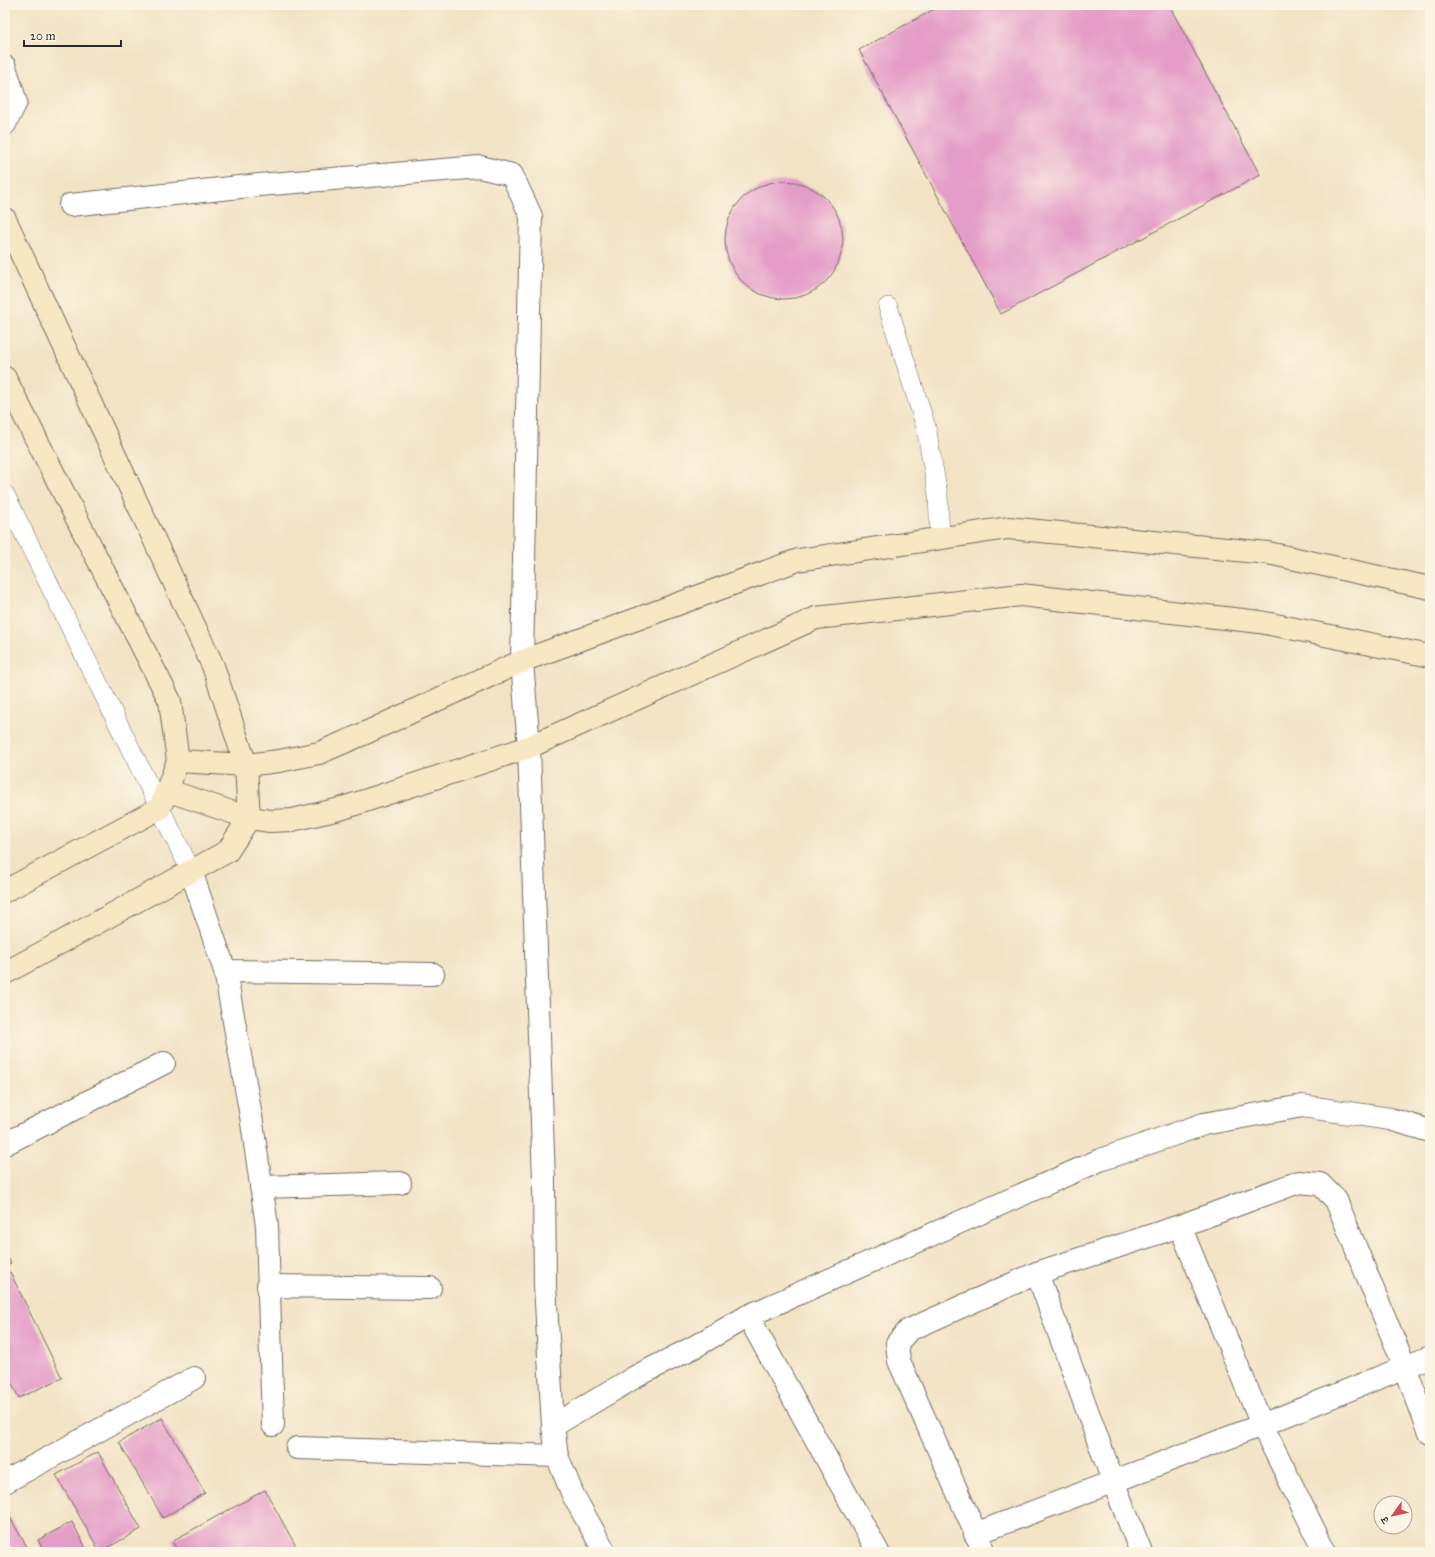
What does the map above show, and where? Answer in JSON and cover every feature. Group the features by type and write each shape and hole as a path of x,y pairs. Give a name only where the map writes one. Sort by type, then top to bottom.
{"street":[{"path":"5,67 16,102 5,124"},
{"path":"70,206 259,185 480,167 512,175 531,216 522,661 529,748 544,1181 545,1285 553,1426 557,1456 573,1495 605,1552"},
{"path":"5,219 213,666 246,765 249,818 228,851 5,973"},
{"path":"5,378 170,701 178,760 163,799 5,891"},
{"path":"178,760 246,765 279,761 319,753 522,661 798,560 1008,528 1268,553 1430,588"},
{"path":"163,799 249,818 270,821 292,820 340,809 529,748 816,618 1021,595 1260,622 1430,656"},
{"path":"191,871 224,971 251,1116 266,1226 273,1424"},
{"path":"224,971 433,974"},
{"path":"5,1144 164,1064"},
{"path":"553,1426 635,1377 694,1347 748,1316 1100,1160 1204,1124 1302,1106 1390,1119 1430,1131"},
{"path":"1430,1357 1405,1367 1262,1425 1113,1481 980,1543 899,1361 897,1343 909,1330 1037,1273 1180,1226 1299,1182 1320,1184 1336,1200 1405,1367 1430,1433"},
{"path":"261,1187 400,1183"},
{"path":"1180,1226 1262,1425 1324,1552"},
{"path":"1037,1273 1113,1481 1141,1552"},
{"path":"268,1286 430,1288"},
{"path":"748,1316 878,1552"},
{"path":"5,1482 194,1378"},
{"path":"297,1448 557,1456"}],"lane":[{"path":"888,307 926,427 938,495 940,538"},
{"path":"5,495 163,799 191,871"}],"building":[{"path":"942,5 1169,5 1260,175 1001,314 859,50"},
{"path":"784,181 795,182 807,186 826,198 838,217 842,229 842,251 838,263 826,282 807,294 795,298 784,299 773,298 761,294 742,282 730,263 726,251 725,240 726,229 730,217 742,198 761,186 773,182"},
{"path":"5,1253 11,1263 5,1267"},
{"path":"10,1272 62,1378 19,1398 5,1369 5,1274"},
{"path":"162,1418 205,1493 163,1518 119,1442"},
{"path":"98,1452 141,1529 100,1552 56,1475"},
{"path":"265,1490 299,1552 178,1552 172,1541"},
{"path":"5,1509 30,1552 5,1552"},
{"path":"72,1522 88,1552 44,1552 38,1540"}]}
